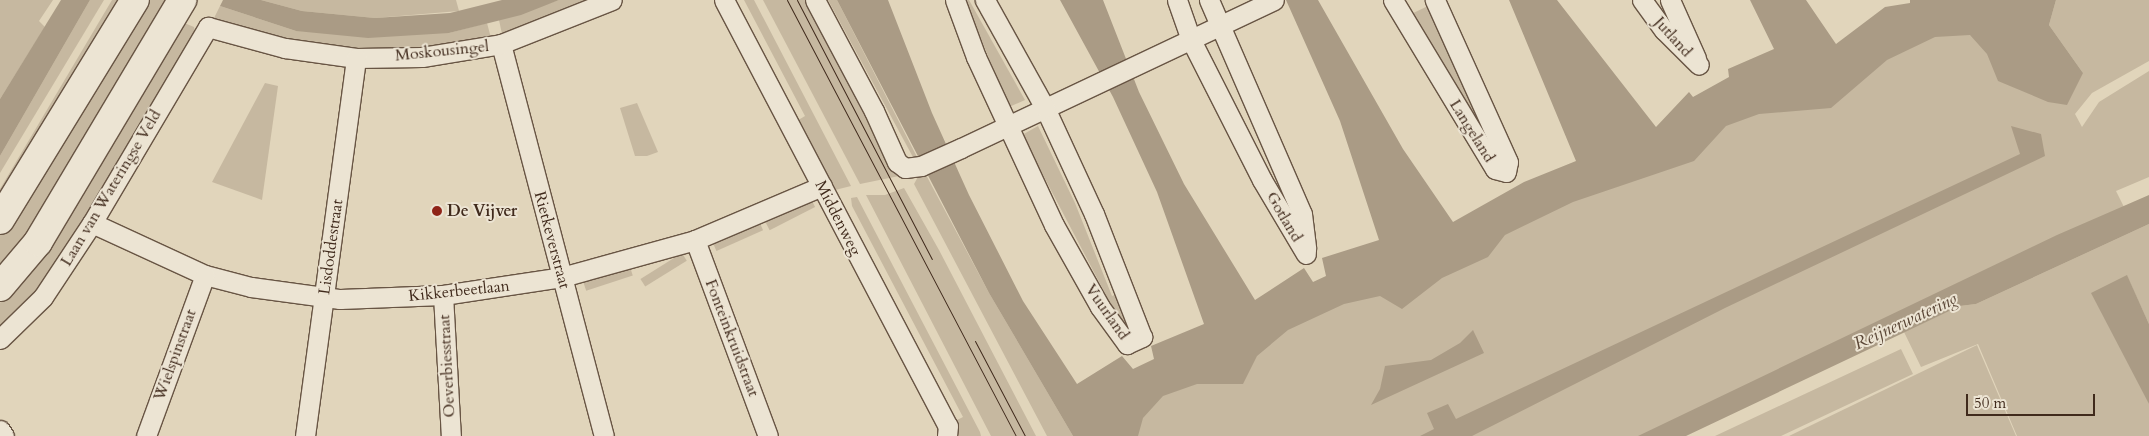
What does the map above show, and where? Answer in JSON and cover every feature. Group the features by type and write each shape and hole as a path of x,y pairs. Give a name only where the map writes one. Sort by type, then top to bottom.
{"street":[{"path":"0,220 135,0"},
{"path":"0,286 38,242 182,0"},
{"name":"Moskousingel","path":"208,27 285,48 356,58 422,57 501,44 612,0"},
{"name":"Middenweg","path":"724,0 948,426 947,436"},
{"path":"815,0 874,111 897,162 913,167 961,148 1274,0"},
{"name":"Vuurland","path":"955,0 976,57 1054,225 1100,307 1127,344 1142,337 1094,214 1045,108 985,0"},
{"name":"Gotland","path":"1177,0 1191,40 1262,180 1306,254 1302,214 1209,0"},
{"name":"Langeland","path":"1393,0 1495,169 1506,172 1508,162 1435,0"},
{"name":"Jutland","path":"1642,0 1664,30 1699,65 1670,0"},
{"name":"Laan van Wateringse Veld","path":"0,339 43,297 92,223 208,27"},
{"name":"Rietkeverstraat","path":"501,44 604,436"},
{"name":"Lisdoddestraat","path":"305,436 356,58"},
{"name":"Kikkerbeetlaan","path":"92,223 205,275 251,287 324,298 443,295 562,278 695,240 822,186"},
{"name":"Fonteinkruidstraat","path":"695,240 768,436"},
{"name":"Wielspinstraat","path":"146,436 205,275"},
{"name":"Oeverbiesstraat","path":"443,295 451,436"},
{"path":"0,430 4,436"}],"shaded area":[{"path":"0,0 53,0 39,21 45,27 0,99"},
{"path":"90,0 104,0 0,173 0,156"},
{"path":"112,0 126,0 0,209 0,189"},
{"path":"142,0 177,0 60,193 0,275 0,230"},
{"path":"261,0 456,0 459,11 375,18 302,11"},
{"path":"559,0 603,0 502,34 499,20"},
{"path":"744,0 754,0 851,186 831,191 795,122 805,116"},
{"path":"763,0 807,0 899,176 860,184"},
{"path":"828,0 837,0 917,157 914,159"},
{"path":"965,0 969,0 1025,100 1009,107"},
{"path":"1965,0 2083,73 2049,25 2056,0 2149,0 2149,61 2092,93 2075,114 2082,127 2099,102 2149,71 2149,177 2116,191 2125,209 1650,436 1082,436 1100,416"},
{"path":"220,6 296,31 449,33 487,23 491,38 410,49 325,47 277,39 213,20"},
{"path":"1428,6 1500,163 1407,16"},
{"path":"177,20 194,27 195,33 52,272 27,304 0,329 0,303"},
{"path":"265,83 278,86 262,200 212,182"},
{"path":"637,103 658,152 647,156 635,156 620,108"},
{"path":"1038,126 1075,203 1112,296 1118,294 1129,334 1104,299 1106,295 1022,135"},
{"path":"925,173 989,293 1073,436 1047,436 914,184 919,175"},
{"path":"904,188 939,250 1036,436 991,436 866,195 885,195"},
{"path":"857,197 981,436 956,436 953,422 963,417 852,206 851,198"},
{"path":"811,199 815,207 770,230 766,222"},
{"path":"759,221 763,230 716,251 712,242"},
{"path":"2149,224 2149,324 2127,276 2149,404 2149,436 2017,436 1978,344 1921,367 1904,332 1960,306 1976,304"},
{"path":"682,253 687,261 645,287 640,279"},
{"path":"630,267 633,276 586,291 583,282"},
{"path":"1977,345 2016,436 1789,436"},
{"path":"1901,349 1913,374 1781,436 1715,436"}],"water":[{"path":"61,0 90,0 0,156 0,99"},
{"path":"223,0 261,0 302,11 375,18 450,13 502,0 559,0 521,15 449,33 368,38 296,31 220,6"},
{"path":"837,0 888,0 932,113 969,195 1023,301 1077,384 1122,356 1133,369 1154,359 1151,346 1204,324 1157,192 1113,97 1060,0 1103,0 1139,92 1184,184 1255,300 1304,268 1313,282 1326,276 1322,258 1379,240 1340,121 1286,0 1318,0 1403,149 1453,222 1524,182 1576,161 1509,0 1557,0 1656,127 1689,92 1693,97 1729,77 1728,69 1774,49 1750,0 1806,0 1836,44 1885,7 1910,3 1910,0 2056,0 2049,25 2083,73 2067,105 2048,102 1998,81 1987,54 1970,35 1935,37 1887,60 1831,108 1759,114 1726,126 1694,161 1573,202 1505,235 1488,257 1442,278 1402,309 1380,296 1344,304 1288,330 1257,356 1243,384 1197,384 1163,396 1143,418 1138,436 1073,436 989,293"},
{"path":"2011,126 2041,134 2045,156 1725,308 1472,436 1420,436 1434,429 1427,413 1448,404 1456,419 2020,154"},
{"name":"Reijnerwatering","path":"2149,195 2149,224 1976,304 1960,306 1686,436 1638,436 2057,235"},
{"path":"2127,275 2149,324 2149,404 2091,293"},
{"path":"1473,330 1484,353 1371,405 1380,389 1385,366 1431,360 1460,343"}],"tram line":[{"path":"787,0 1016,436"},
{"path":"797,0 932,259"},
{"path":"975,341 1025,436"}],"place":[{"name":"De Vijver","path":"437,211"}]}
